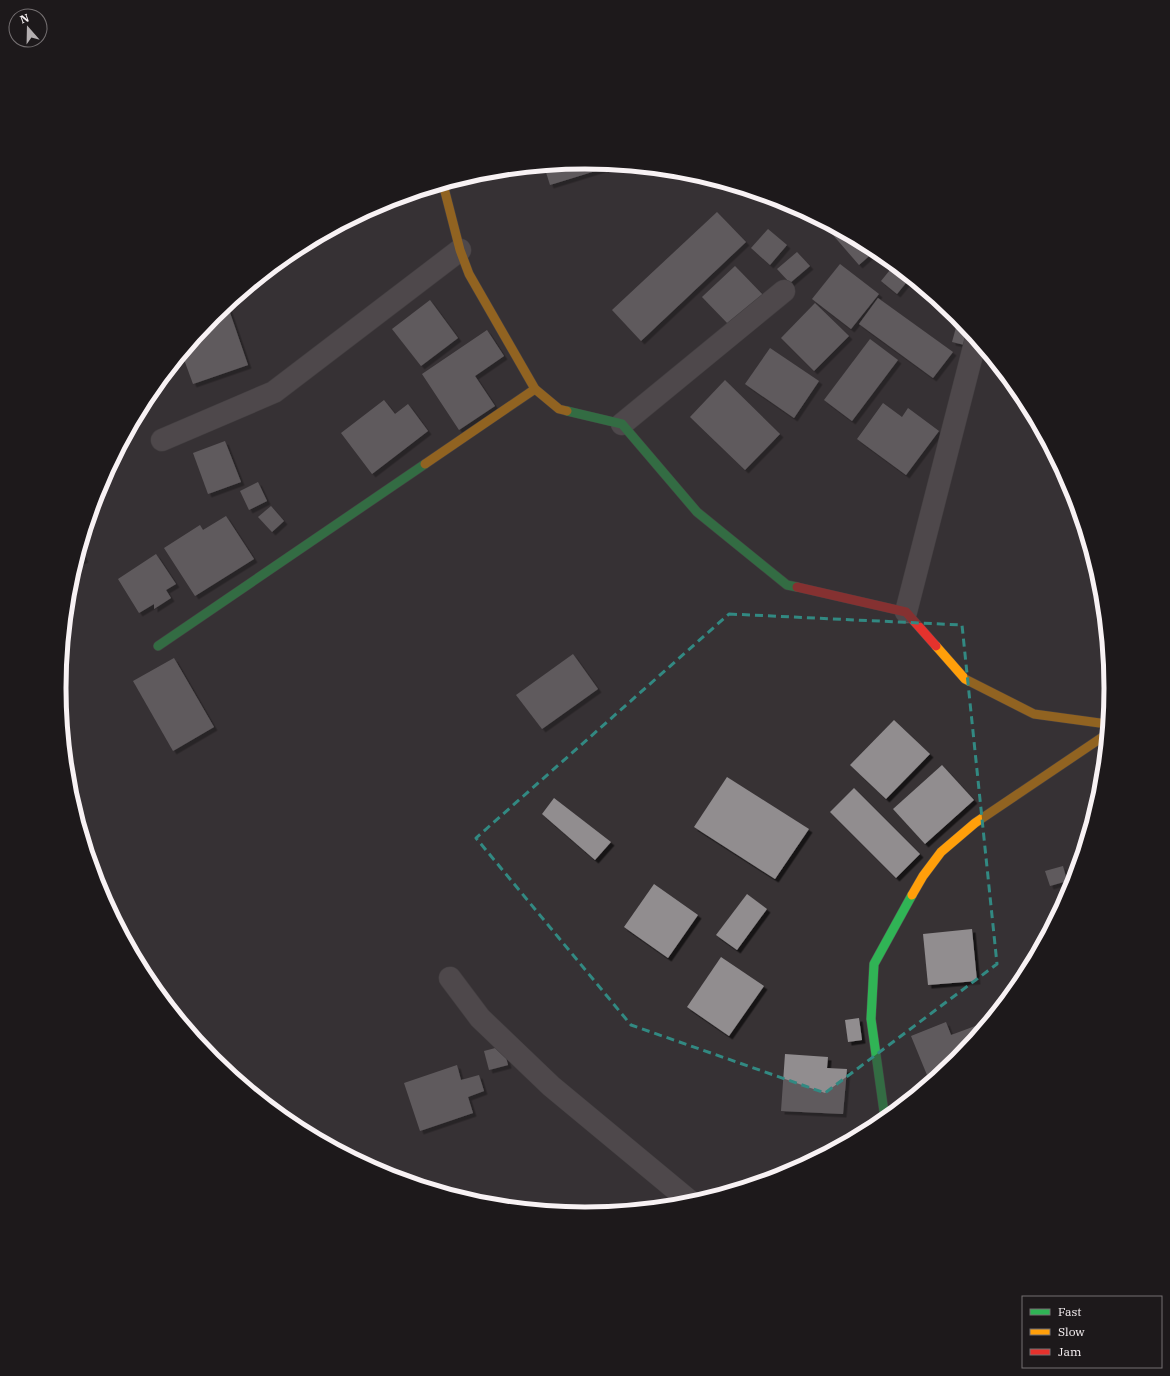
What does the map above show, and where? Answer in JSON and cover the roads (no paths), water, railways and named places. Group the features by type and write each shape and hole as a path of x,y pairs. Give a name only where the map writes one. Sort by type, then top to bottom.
{"street":[{"path":"444,189 460,250 469,274 535,389 559,409 622,424 697,512 787,586 906,612 965,679 1034,714 1103,723"},
{"path":"162,440 274,392 460,250"},
{"path":"622,424 784,291"},
{"path":"906,612 974,345"},
{"path":"158,646 535,389"},
{"path":"884,1112 871,1019 874,964 923,876 941,852 975,823 1102,737"},
{"path":"450,978 480,1018 551,1086 603,1131 685,1197"}]}
